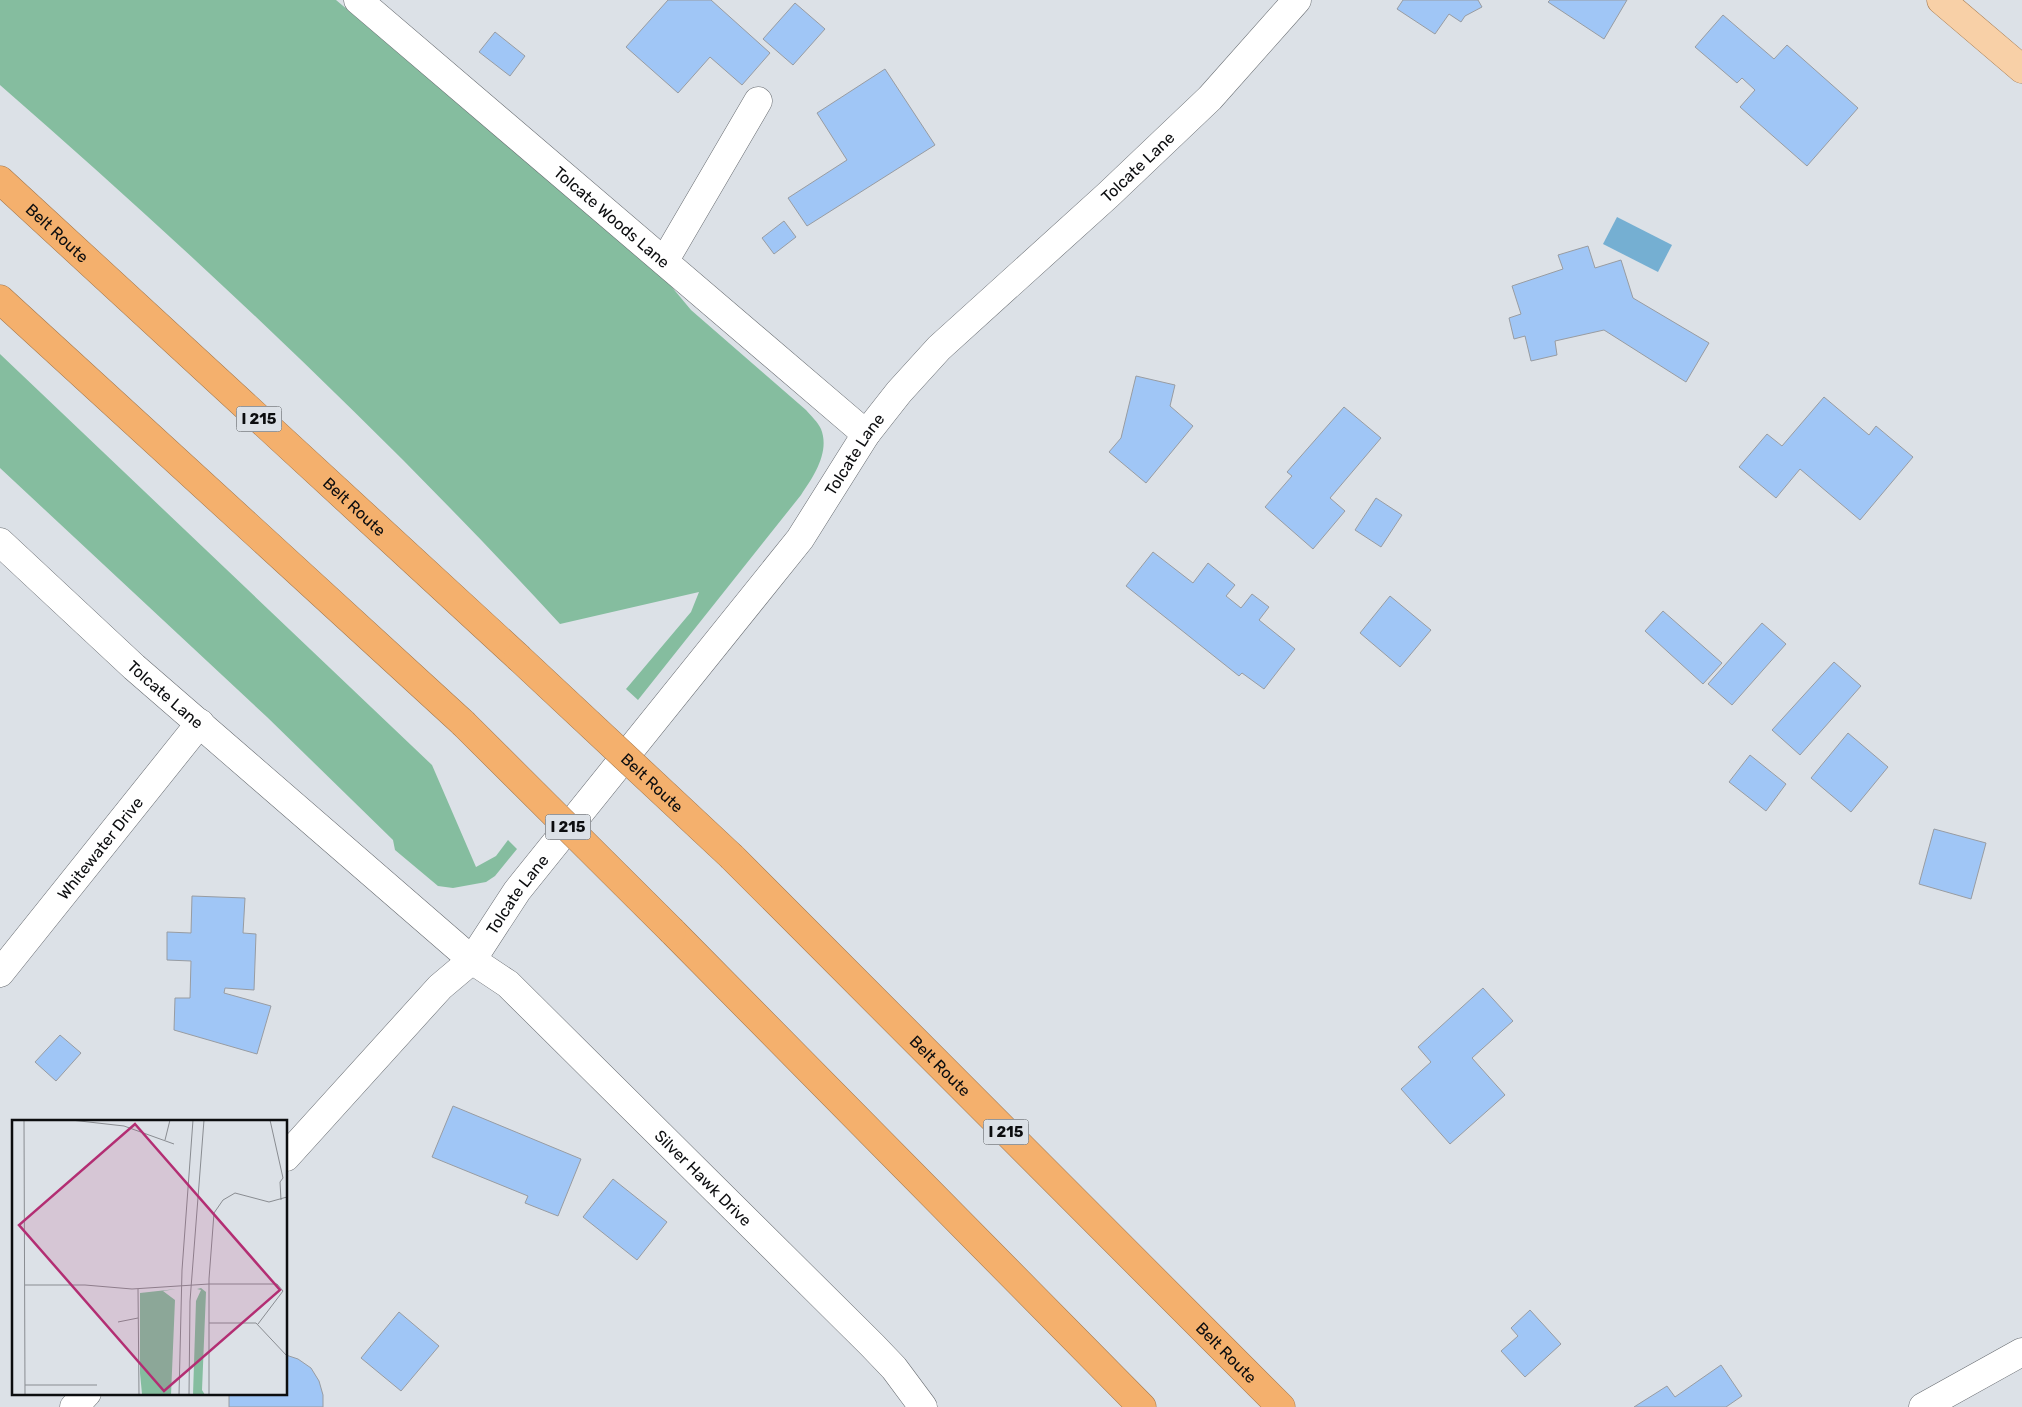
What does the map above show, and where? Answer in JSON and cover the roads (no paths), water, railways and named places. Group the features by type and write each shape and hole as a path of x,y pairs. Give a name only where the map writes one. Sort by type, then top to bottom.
{"highway":[{"name":"Belt Route","path":"0,180 518,657 732,857 1281,1407"},
{"name":"I 215","path":"0,299 463,723 1142,1407"}],"main road":[{"path":"1941,0 2022,70"}],"street":[{"name":"Tolcate Woods Lane","path":"358,0 665,260 866,434"},
{"name":"Tolcate Lane","path":"288,1155 440,987 472,960 518,891 800,539 866,434 899,392 939,348 1108,195 1210,98 1297,0"},
{"path":"665,260 758,101"},
{"name":"Tolcate Lane","path":"0,542 134,667 472,960"},
{"name":"Whitewater Drive","path":"0,973 200,723"},
{"name":"Silver Hawk Drive","path":"472,960 508,984 865,1338 894,1368 923,1407"},
{"path":"1923,1407 2022,1352"},
{"path":"74,1407 86,1394"}],"water":[{"path":"1617,217 1672,245 1658,272 1603,244"}]}
